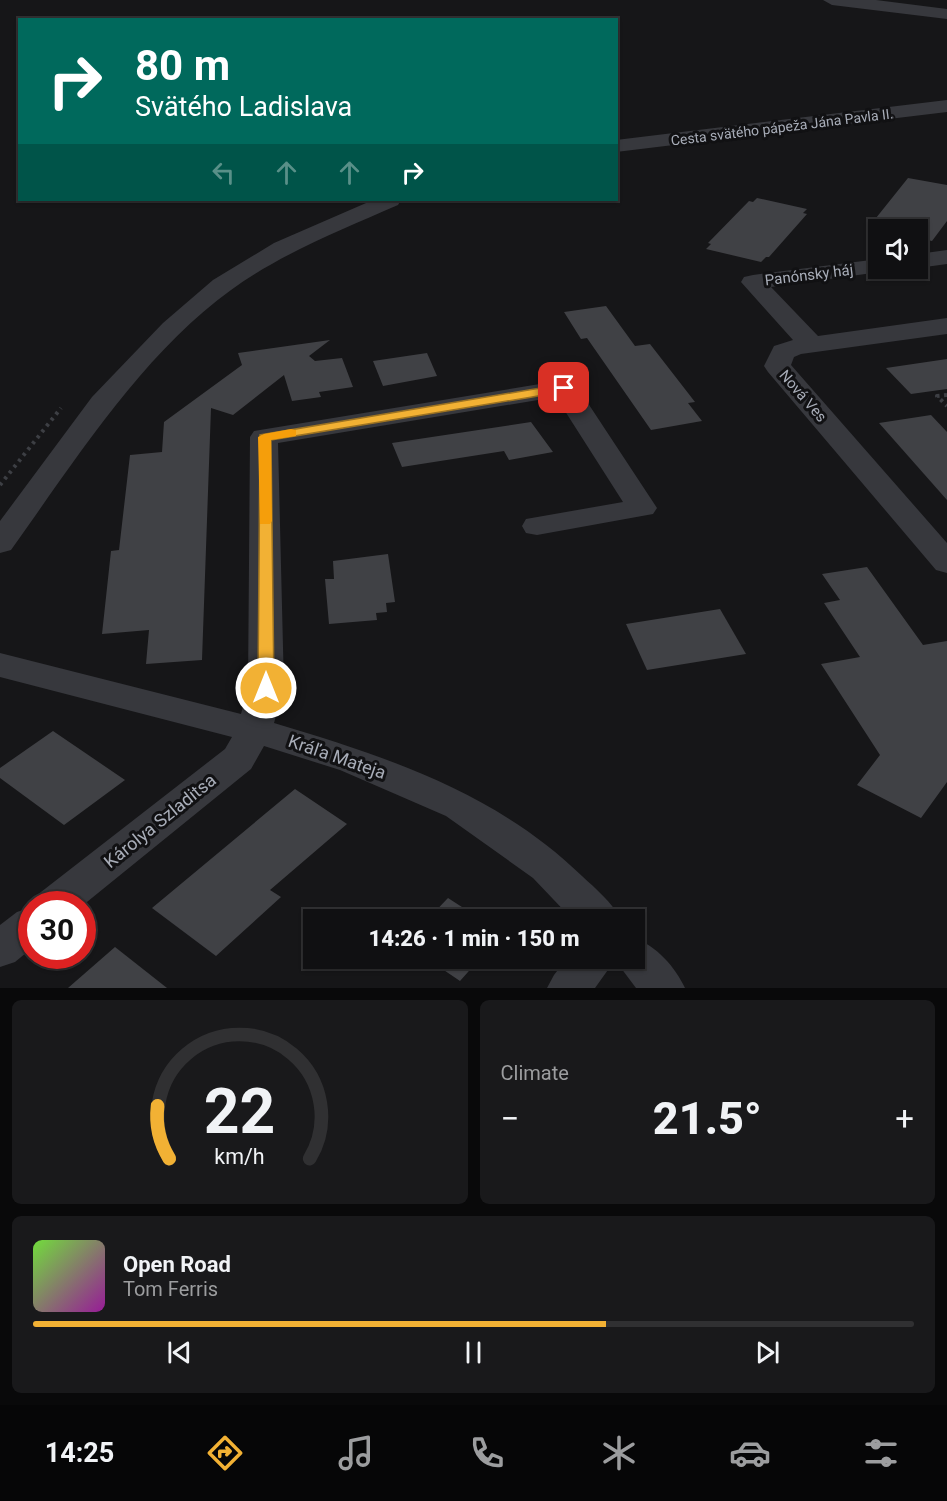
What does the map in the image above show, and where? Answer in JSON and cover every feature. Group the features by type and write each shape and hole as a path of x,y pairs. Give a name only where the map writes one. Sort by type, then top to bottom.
{"street":[{"path":"832,0 947,14"},
{"name":"Cesta svätého pápeža Jána Pavla II.","path":"618,146 823,123 947,106"},
{"path":"0,543 102,403 172,328 222,285 282,248 388,201"},
{"path":"928,260 947,257"},
{"name":"Panónsky háj","path":"812,345 753,282 868,267"},
{"name":"Nová Ves","path":"947,326 812,345 783,352 777,366 947,563"},
{"name":"Károlya Szladitsa","path":"72,891 238,759 254,730 266,688 264,437 564,388 642,508 537,526"},
{"name":"Kráľa Mateja","path":"0,665 254,730 353,760 460,806 547,867 589,909"},
{"path":"0,949 18,935"},
{"path":"645,968 663,988"},
{"path":"568,988 584,969"}],"path":[{"path":"947,394 938,396 947,406"}],"building":[{"path":"908,178 947,185 947,221 932,241 928,240 928,219 875,219"},
{"path":"757,198 807,209 803,213 807,214 769,257 761,262 706,249 711,244 708,243 749,201 753,202"},
{"path":"606,306 635,346 650,344 695,402 688,403 702,421 651,430 587,338 581,339 564,312"},
{"path":"330,340 309,356 315,361 342,358 353,387 319,392 321,397 292,401 284,375 233,415 211,408 202,660 146,664 149,630 102,634 111,551 119,550 130,455 162,452 164,422 242,365 238,353"},
{"path":"427,353 437,376 383,386 373,361"},
{"path":"947,359 947,389 911,394 886,368"},
{"path":"931,415 947,432 947,500 879,423"},
{"path":"531,422 553,452 509,460 504,451 402,467 392,443"},
{"path":"388,554 395,602 386,603 387,612 376,613 377,620 329,624 325,579 334,579 333,561"},
{"path":"867,567 923,645 947,641 947,782 921,818 857,785 880,755 821,664 860,657 824,603 840,600 822,574"},
{"path":"720,609 746,654 647,670 626,624"},
{"path":"53,731 125,780 64,825 0,778 0,768"},
{"path":"295,789 347,824 270,890 281,897 216,956 152,908"},
{"path":"448,898 465,909 438,909"},
{"path":"115,947 167,988 68,988 90,969 96,969 96,964"},
{"path":"442,969 471,969 460,981"}],"slow traffic":[{"path":"265,521 264,437 291,433"}],"route":[{"path":"266,688 264,437 564,388"}]}
